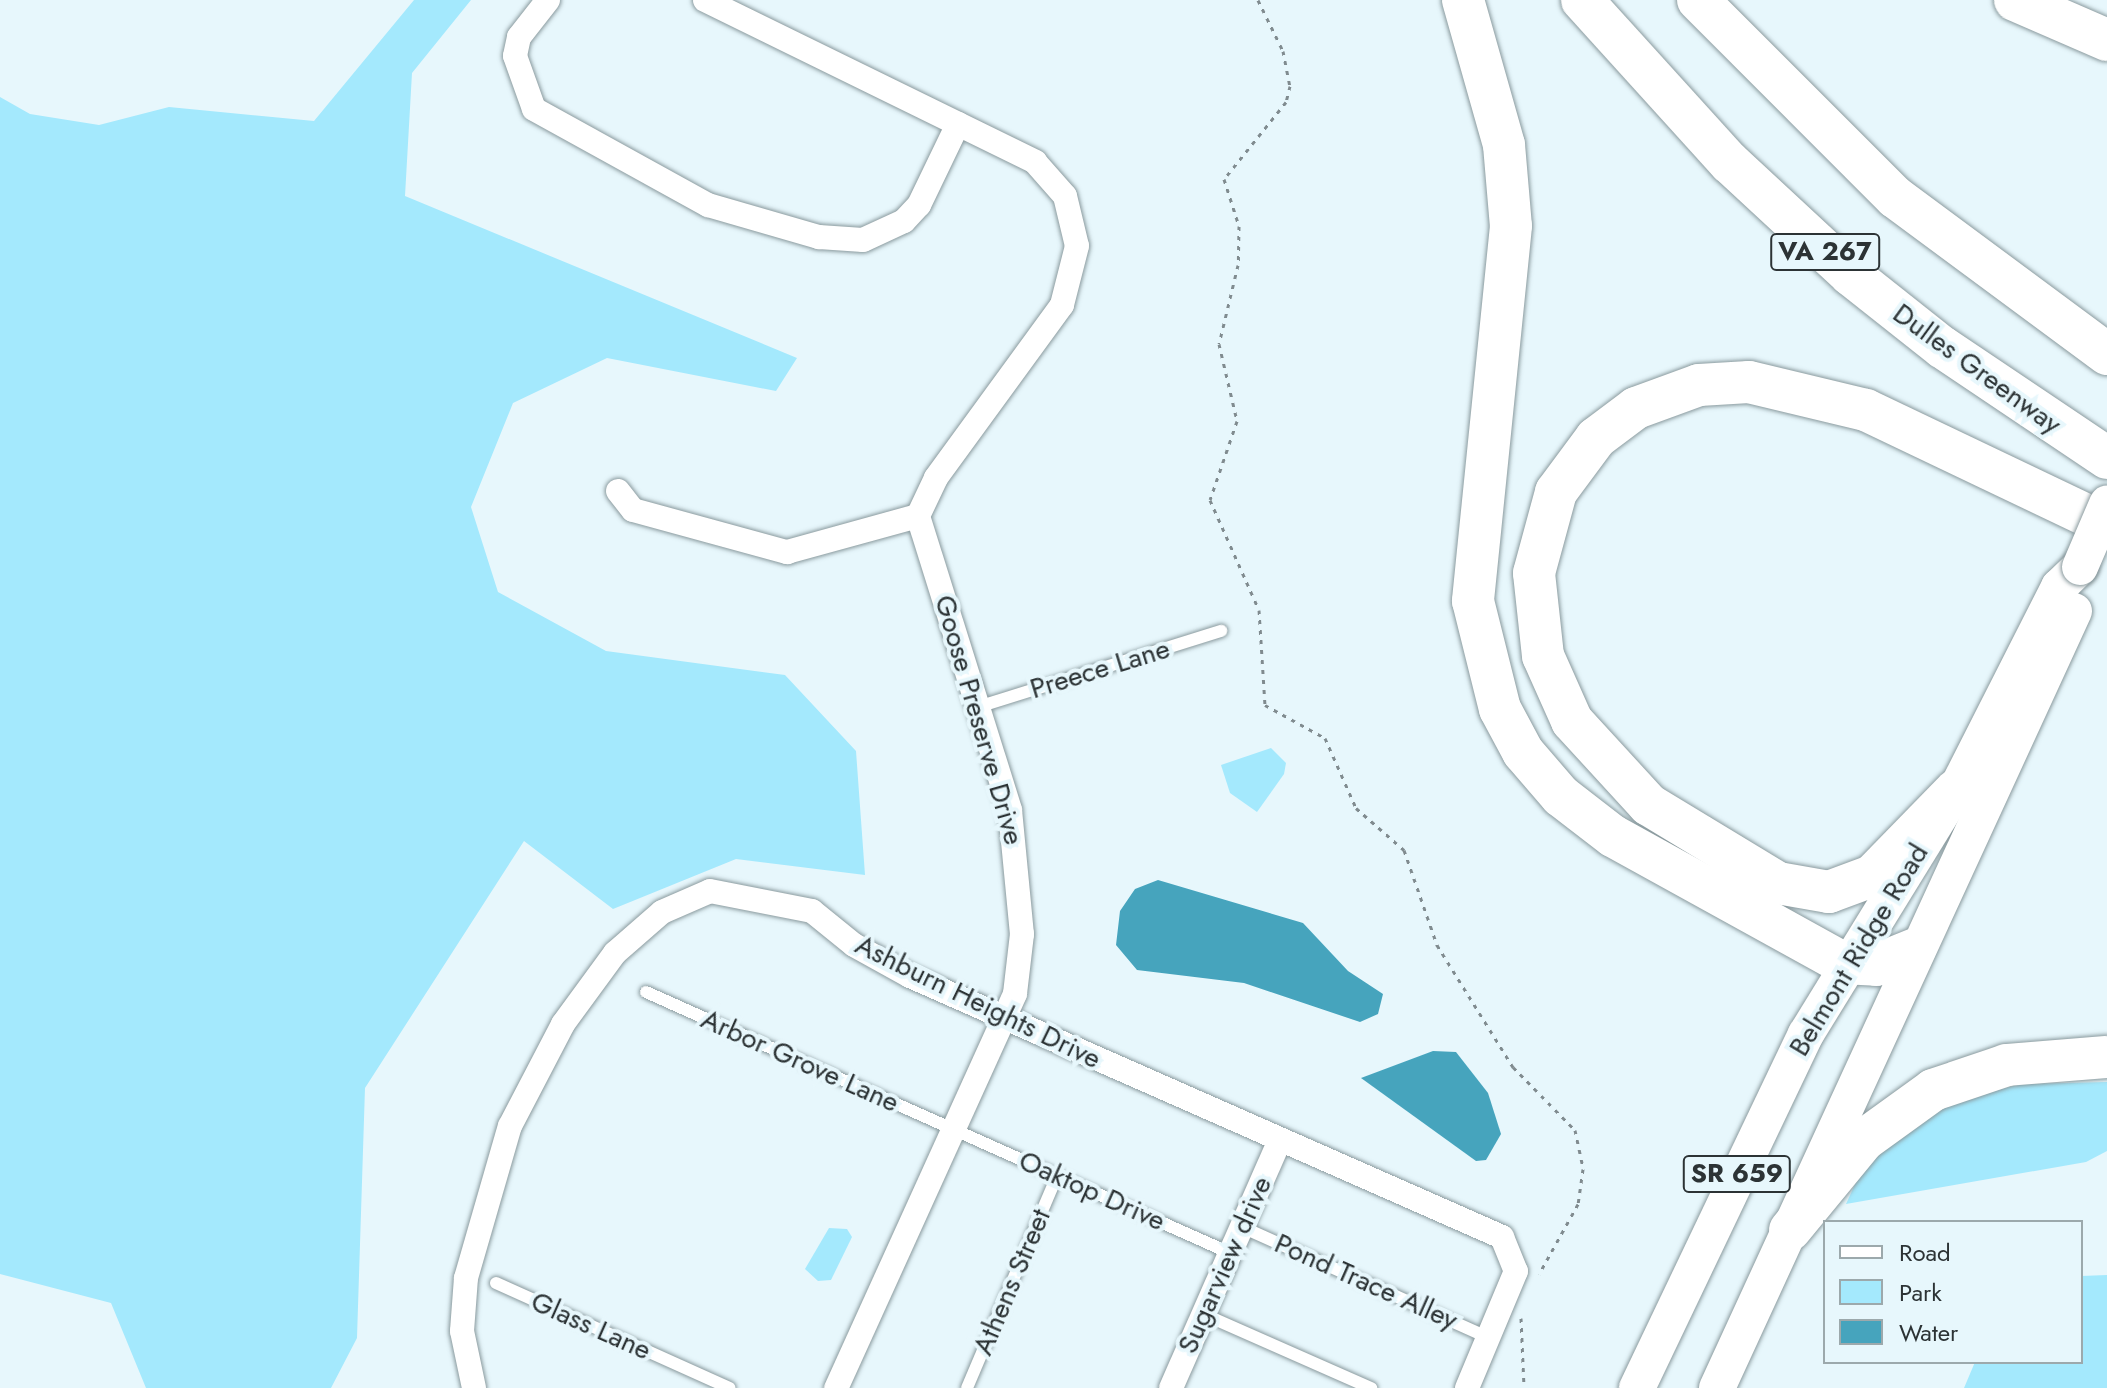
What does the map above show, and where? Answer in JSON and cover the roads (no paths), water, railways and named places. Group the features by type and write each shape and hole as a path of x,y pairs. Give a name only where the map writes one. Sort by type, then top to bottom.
{"highway":[{"path":"1463,0 1504,145 1511,226 1473,601 1500,709 1561,796 1613,836 1843,963 1876,965 1915,949"},
{"name":"Dulles Greenway","path":"1582,0 1729,162 1851,275 2107,458"},
{"name":"VA 267","path":"1698,0 1895,197 2107,354"},
{"path":"2015,0 2107,40"},
{"path":"1956,790 1872,876 1829,892 1778,883 1649,805 1572,721 1543,656 1535,564 1556,492 1596,438 1636,408 1699,385 1749,382 1866,410 2107,525"},
{"path":"1790,1230 1864,1140 1933,1090 2007,1065 2107,1057"}],"main road":[{"name":"Belmont Ridge Road","path":"1637,1388 1843,963 1956,790 2059,587 2080,567 2107,504"},
{"name":"Belmont Ridge Road","path":"1717,1388 1915,949 2082,595 2080,567"}],"street":[{"path":"548,0 519,37 515,56 534,109 708,205 819,237 863,240 886,233 919,205 958,124"},
{"path":"618,491 633,510 787,552 918,516 936,478 1062,305 1077,246 1053,177 958,124 705,0"},
{"name":"Goose Preserve Drive","path":"836,1388 1004,1019 1022,934 1019,856 978,707 918,516"},
{"name":"Ashburn Heights Drive","path":"474,1388 462,1331 466,1278 510,1126 563,1024 615,953 662,912 710,891 812,911 854,945 1004,1019 1502,1237 1516,1271 1467,1388"},
{"name":"Sugarview drive","path":"1171,1388 1279,1142"}],"lane":[{"name":"Preece Lane","path":"978,707 1221,631"},
{"name":"Arbor Grove Lane","path":"646,992 954,1130"},
{"name":"Oaktop Drive","path":"954,1130 1230,1253"},
{"name":"Athens Street","path":"967,1388 1057,1176"},
{"name":"Pond Trace Alley","path":"1242,1227 1489,1338"},
{"name":"Glass Lane","path":"496,1283 730,1388"},
{"path":"1203,1314 1356,1385 1371,1388"}],"water":[{"path":"1158,880 1303,923 1348,971 1383,994 1378,1014 1360,1022 1244,983 1137,970 1116,945 1120,911 1135,889"},
{"path":"1433,1051 1456,1052 1488,1093 1501,1134 1486,1160 1476,1161 1361,1078"}]}
